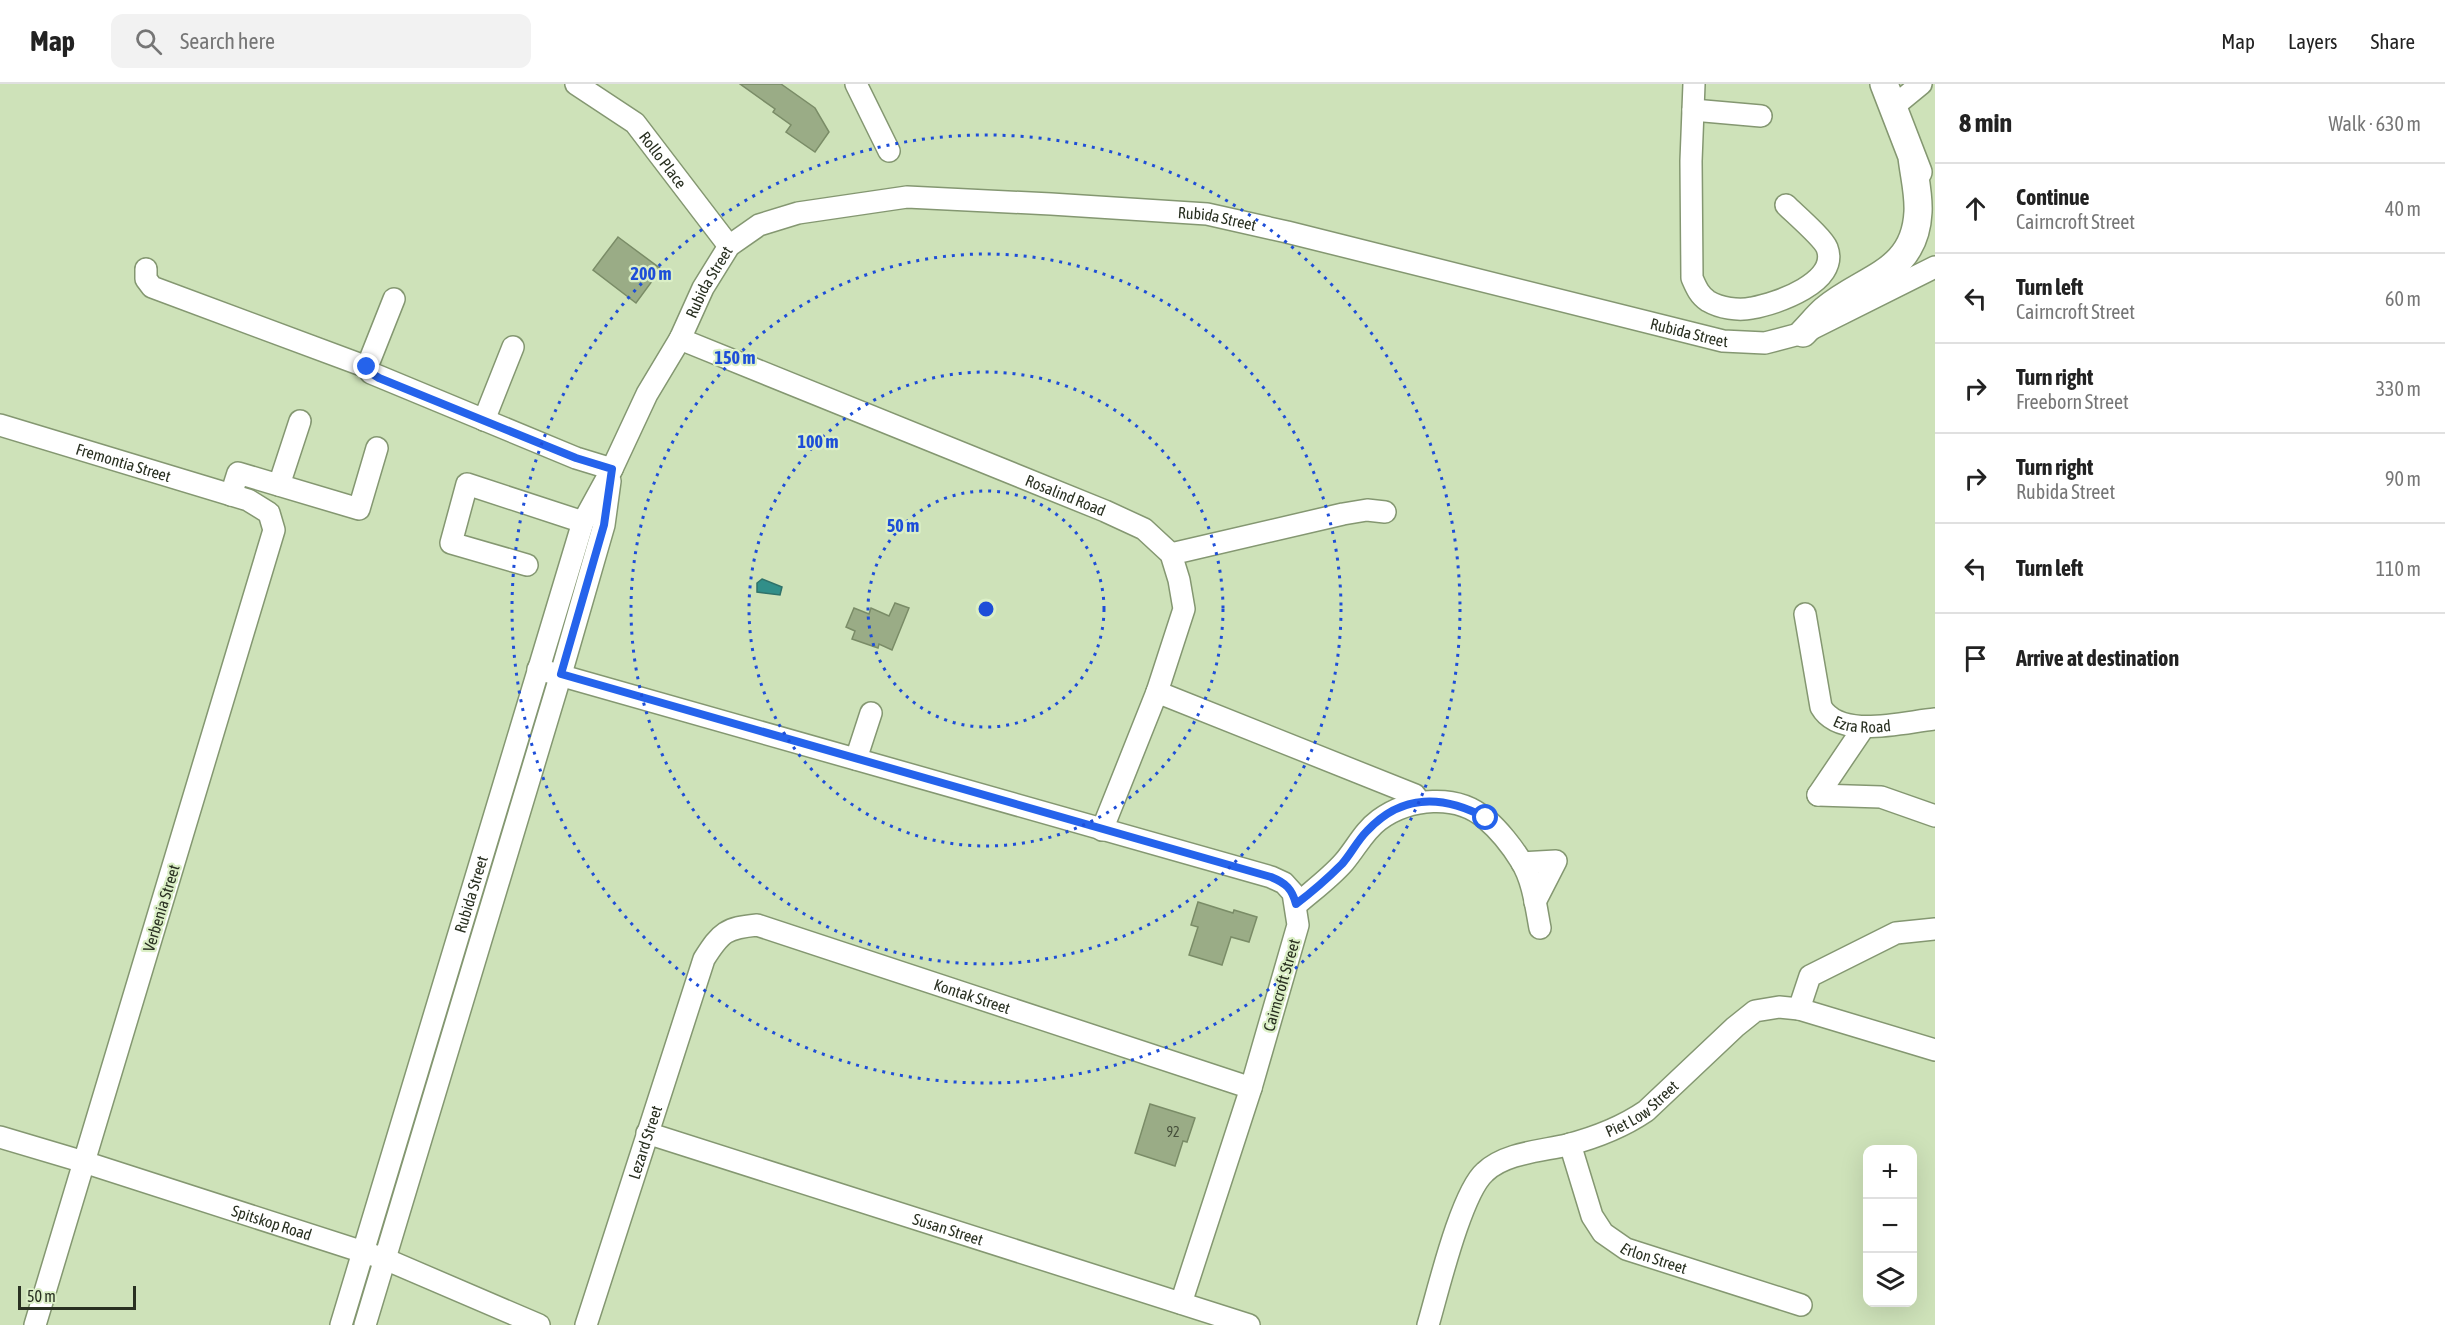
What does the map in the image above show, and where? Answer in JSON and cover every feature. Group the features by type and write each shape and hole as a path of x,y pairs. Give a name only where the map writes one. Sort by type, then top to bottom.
{"main road":[{"path":"1889,96 1935,213"},
{"path":"1803,333 1826,309 1887,272 1904,257 1915,230 1918,211 1912,157"}],"street":[{"path":"856,84 889,151"},
{"path":"1694,84 1692,278 1698,292 1707,300 1725,308 1751,309 1786,298 1812,285 1824,271 1829,259 1827,246 1786,204"},
{"path":"1889,96 1921,84"},
{"name":"Rollo Place","path":"580,86 635,123 729,246"},
{"path":"1693,110 1761,116"},
{"name":"Rubida Street","path":"342,1325 583,522 612,469 647,394 680,339 703,288 729,246 759,225 798,213 908,197 1207,214 1723,341 1765,343 1803,333 1935,267"},
{"path":"146,269 146,279 152,287 367,367 379,378 576,458 612,469"},
{"path":"367,367 394,300"},
{"name":"Rosalind Road","path":"680,339 1105,511 1144,530 1171,554"},
{"path":"484,420 513,347"},
{"path":"279,485 300,421"},
{"name":"Fremontia Street","path":"0,425 240,497"},
{"path":"240,497 238,473 359,509 377,448"},
{"name":"Rubida Street","path":"365,1325 604,525 612,469"},
{"path":"527,565 451,543 467,484 583,522"},
{"name":"Verbenia Street","path":"35,1325 274,530 269,513 240,497"},
{"path":"1102,830 1157,692 1184,609 1179,580 1171,554 1343,514 1366,510 1385,512"},
{"name":"Ezra Road","path":"1805,614 1821,707 1826,716 1854,727 1935,719"},
{"path":"538,669 1271,877 1284,883 1293,893 1296,904 1343,863 1366,831 1401,807 1415,802 1428,801 1464,807 1486,818 1522,862 1535,902 1540,928"},
{"path":"1157,692 1414,795"},
{"path":"856,759 871,713"},
{"path":"1864,727 1818,795 1881,797 1935,816"},
{"path":"1522,862 1556,861 1535,902"},
{"name":"Cairncroft Street","path":"1181,1303 1251,1088 1298,925 1296,904"},
{"name":"Kontak Street","path":"704,959 722,933 734,927 757,925 1251,1088"},
{"path":"1799,1009 1810,976 1896,933 1935,929"},
{"name":"Lezard Street","path":"586,1325 704,959"},
{"name":"Piet Low Street","path":"1428,1325 1472,1188 1485,1171 1510,1158 1570,1144 1632,1121 1646,1111 1755,1011 1779,1007 1799,1009 1935,1050"},
{"name":"Susan Street","path":"647,1133 1249,1325"},
{"name":"Spitskop Road","path":"0,1137 385,1259 528,1323"},
{"name":"Erlon Street","path":"1570,1144 1592,1216 1603,1233 1626,1249 1801,1305"}],"water":[{"path":"762,579 782,587 780,595 757,592 757,583"}],"building":[{"path":"740,84 781,84 815,108 829,132 815,152 786,132 791,125 773,112 775,109"},
{"path":"618,237 661,269 636,303 593,270"},
{"path":"895,603 909,608 892,650 879,644 878,648 852,639 855,631 846,627 854,608 869,614 871,608 889,616"},
{"path":"1198,902 1233,913 1234,910 1257,917 1249,942 1231,937 1222,965 1189,955 1198,927 1191,925"},
{"path":"1150,1104 1195,1118 1187,1142 1183,1141 1175,1166 1135,1153"}],"route":[{"path":"367,367 379,378 576,458 612,469 604,525 561,674 1271,877 1284,883 1293,893 1296,904 1343,863 1366,831 1401,807 1415,802 1428,801 1464,807 1486,818"}]}
